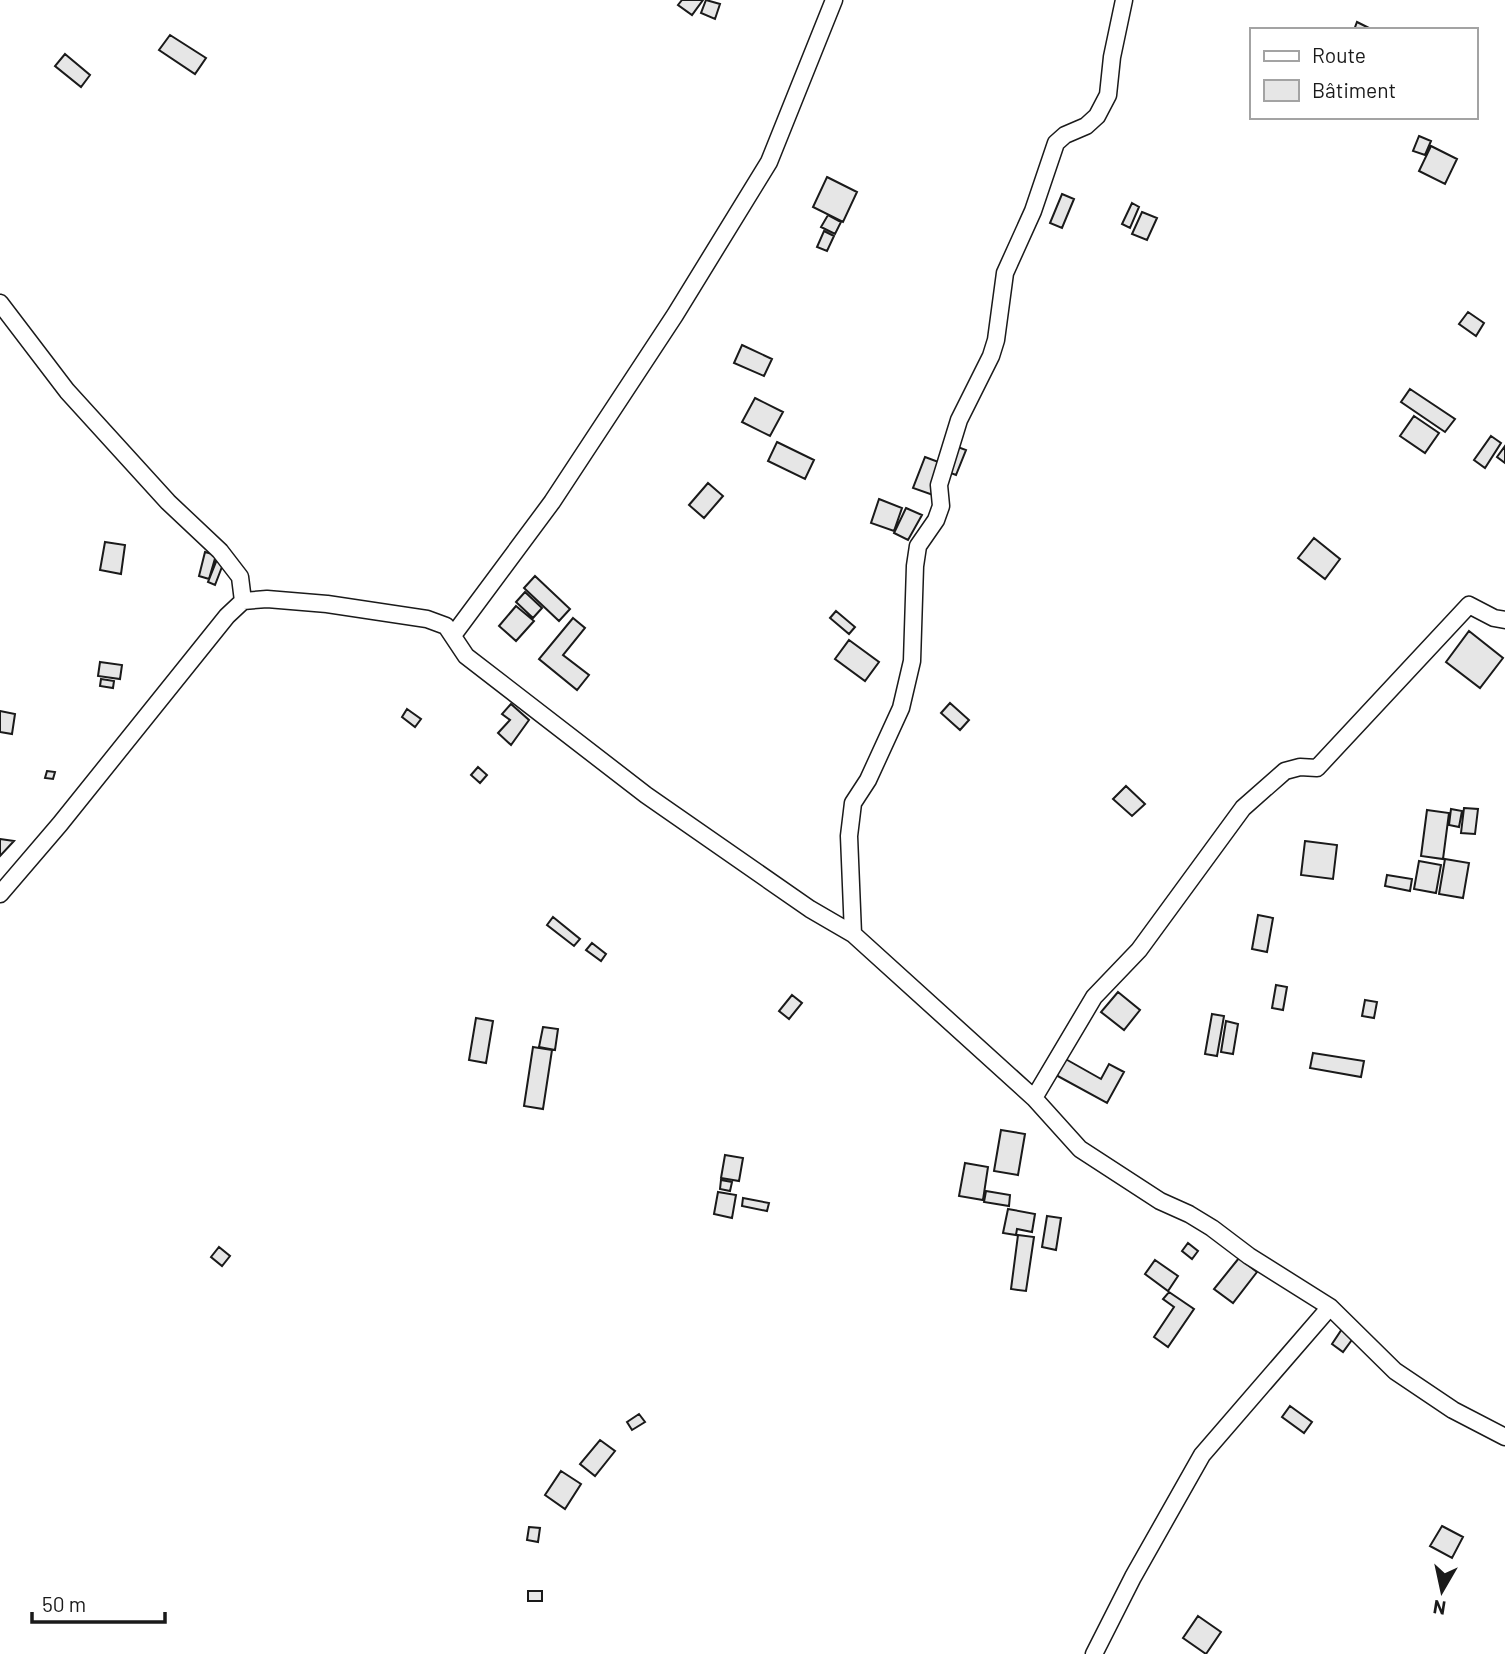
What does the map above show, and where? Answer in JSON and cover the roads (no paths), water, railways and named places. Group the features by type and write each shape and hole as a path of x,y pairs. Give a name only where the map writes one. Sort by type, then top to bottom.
{"street":[{"path":"454,634 552,502 675,316 769,162 834,0"},
{"path":"853,934 849,836 853,803 868,780 901,708 912,661 918,546 936,520 941,506 939,485 959,420 991,356 996,340 1005,273 1034,211 1056,143 1065,135 1086,127 1097,116 1108,95 1112,57 1124,0"},
{"path":"0,303 67,391 168,502 220,551 240,578 243,601"},
{"path":"0,894 60,824 227,616 243,601 267,599 327,604 428,619 446,626 454,634 466,656 646,795 810,909 853,934 1034,1098 1080,1149 1160,1201 1212,1228 1249,1256 1330,1307 1395,1371 1453,1410 1505,1437"},
{"path":"1034,1098 1094,997 1139,950 1243,808 1285,771 1300,767 1317,768 1469,605 1494,618 1505,620"},
{"path":"1094,1654 1133,1577 1202,1455 1330,1307"}]}
